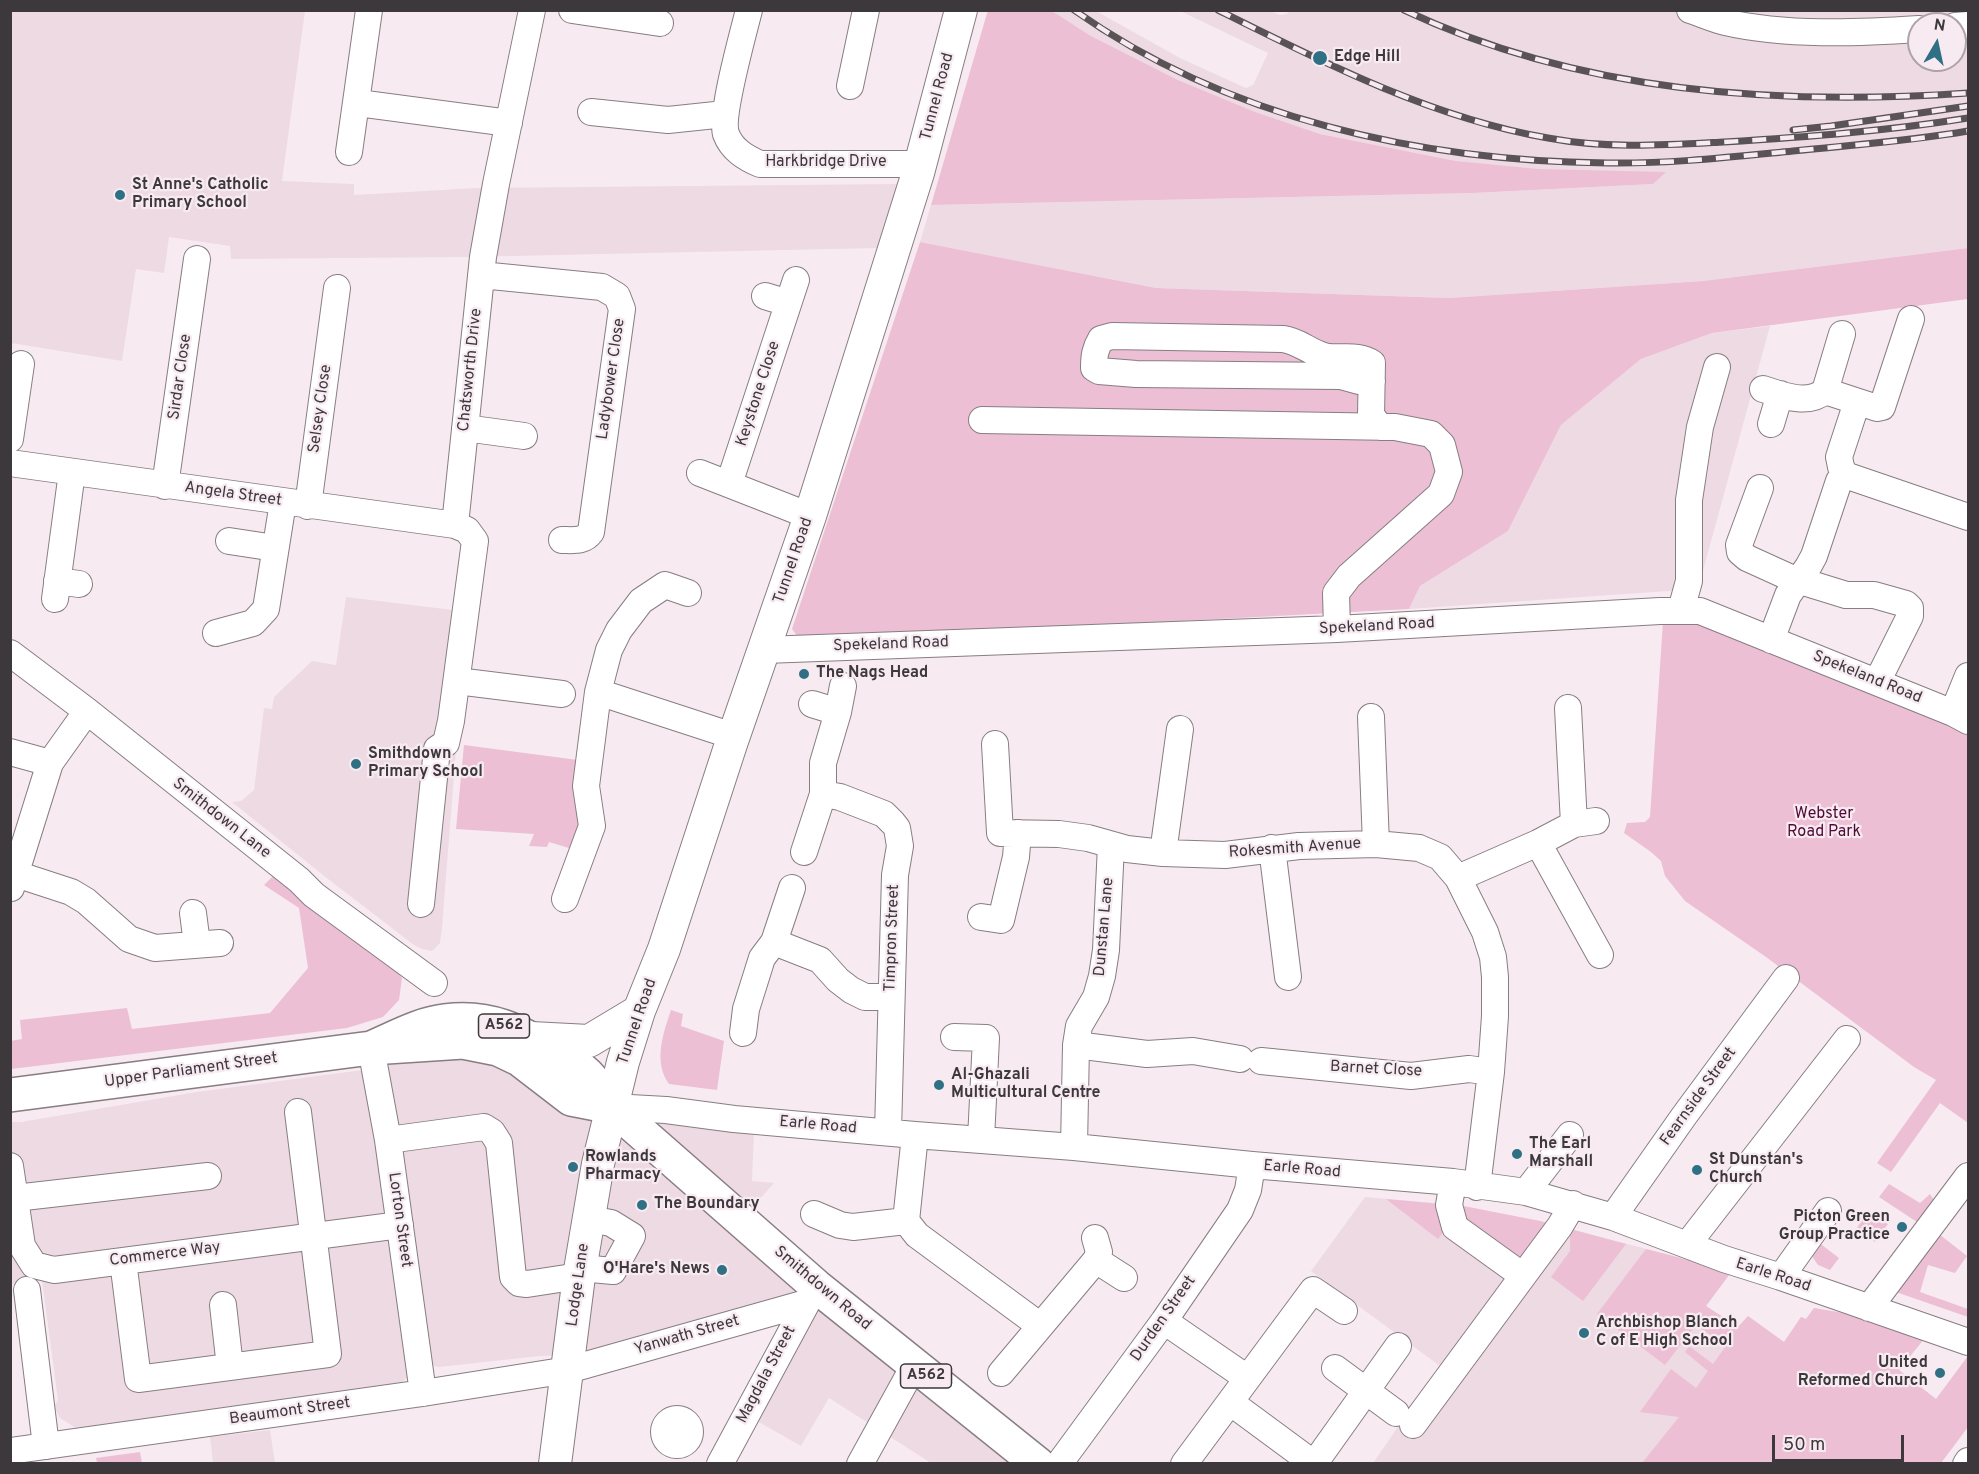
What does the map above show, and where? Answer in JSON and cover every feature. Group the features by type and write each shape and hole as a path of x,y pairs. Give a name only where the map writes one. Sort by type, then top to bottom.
{"highway":[{"name":"Upper Parliament Street","path":"371,1048 422,1026 444,1021 486,1021 505,1026 531,1038 588,1075 612,1107"},
{"name":"Upper Parliament Street","path":"10,1095 371,1048 463,1042 498,1049 519,1059 571,1099 612,1107"},
{"name":"Smithdown Road","path":"612,1107 811,1295 914,1366 1021,1458"}],"main road":[{"name":"Tunnel Road","path":"612,1107 639,1011 664,949 810,516 919,168 961,10"},
{"path":"531,1038 590,1041 639,1011"},
{"name":"Lodge Lane","path":"555,1464 580,1272 598,1164 612,1107"}],"street":[{"path":"350,152 369,10"},
{"name":"Chatsworth Drive","path":"455,525 482,266 496,183 532,10"},
{"path":"572,10 651,28"},
{"name":"Harkbridge Drive","path":"749,10 725,114 726,134 734,148 745,158 760,164 919,168"},
{"path":"850,86 866,10"},
{"path":"1690,10 1725,22 1783,30 1862,33 1907,30"},
{"path":"358,103 508,123"},
{"path":"591,112 669,108 725,114"},
{"name":"Sirdar Close","path":"165,486 191,265"},
{"name":"Ladybower Close","path":"482,266 602,287 617,297 622,309 591,532 588,537 580,540 562,540"},
{"name":"Keystone Close","path":"729,484 783,293"},
{"name":"Selsey Close","path":"308,506 330,303"},
{"path":"1825,391 1867,405 1882,406 1911,320"},
{"path":"1771,424 1772,392 1807,399 1825,391 1842,334"},
{"path":"1372,381 1359,381 1341,376 1136,374 1099,371 1094,368 1094,360 1095,351 1101,339 1112,336 1295,340 1324,357 1365,359 1372,363 1372,381 1371,415 1380,427"},
{"path":"10,439 21,364"},
{"path":"1681,610 1689,581 1689,500 1700,427 1717,367"},
{"path":"1867,405 1839,457 1845,475 1968,517"},
{"path":"982,420 1395,427 1431,434 1442,445 1449,472 1441,494 1349,576 1336,593 1337,629"},
{"path":"465,428 524,436"},
{"name":"Angela Street","path":"10,463 455,525"},
{"path":"64,588 72,472"},
{"path":"700,473 810,516"},
{"path":"1771,640 1788,595 1814,556 1839,482 1845,475"},
{"path":"1760,488 1739,545 1740,552 1747,558 1799,580 1846,595 1874,595 1906,604 1910,608 1910,616 1877,682"},
{"path":"216,633 260,628 266,609 283,502"},
{"path":"421,904 437,749 446,743 451,722 475,541 467,530 455,525"},
{"path":"229,541 275,548"},
{"path":"565,899 592,826 586,786 598,692 609,650 619,630 641,601 665,585 688,593"},
{"name":"Spekeland Road","path":"764,650 1337,629 1681,610 1700,611 1961,717"},
{"name":"Smithdown Lane","path":"10,653 87,711 299,880 314,895 434,983"},
{"path":"1961,717 1968,676"},
{"path":"457,681 562,694"},
{"path":"804,852 823,794 823,763 843,686"},
{"path":"598,692 734,736"},
{"path":"812,704 838,712"},
{"path":"1458,878 1585,823 1568,708"},
{"path":"87,711 50,763 13,882 71,892 129,939 155,948 208,944 193,913"},
{"path":"1371,717 1376,844"},
{"path":"1163,853 1180,729"},
{"path":"981,917 1001,920 1016,857 1009,833 995,744"},
{"path":"10,752 50,763"},
{"name":"Timpron Street","path":"823,794 840,797 884,814 897,828 900,846 895,875 888,1132"},
{"name":"Rokesmith Avenue","path":"1009,833 1059,834 1088,838 1119,847 1163,853 1225,855 1323,844 1376,844 1419,848 1440,857 1458,878 1485,932 1493,957 1495,1006 1491,1072 1465,1184 1449,1205 1455,1227 1522,1276"},
{"path":"1538,843 1600,955"},
{"name":"Dunstan Lane","path":"1074,1147 1076,1045 1079,1026 1096,997 1102,976 1119,847"},
{"path":"1272,848 1288,978"},
{"path":"744,1034 746,1010 762,958 774,942 792,888"},
{"path":"774,942 820,960 838,980 865,997 891,997"},
{"name":"Fearnside Street","path":"1613,1217 1786,978"},
{"path":"954,1036 986,1038 981,1139"},
{"path":"1687,1245 1847,1039"},
{"name":"Barnet Close","path":"1076,1045 1147,1054 1193,1051 1250,1060 1411,1076 1469,1069 1491,1072"},
{"name":"Lorton Street","path":"371,1048 388,1140 423,1393"},
{"name":"Earle Road","path":"612,1107 1074,1147 1465,1184 1526,1192 1613,1217 1724,1259 1968,1342"},
{"path":"123,1261 138,1379 328,1354 298,1112"},
{"path":"388,1140 484,1127 492,1132 500,1143 513,1277 519,1283 527,1284 580,1272 613,1271 632,1236 611,1223 589,1220"},
{"path":"915,1135 906,1221 917,1236 1039,1326"},
{"path":"1526,1192 1570,1135"},
{"name":"Durden Street","path":"1059,1464 1164,1321 1240,1210 1248,1190 1252,1165"},
{"name":"Commerce Way","path":"10,1166 15,1198 16,1247 34,1265 54,1270 400,1225"},
{"path":"15,1198 208,1176"},
{"path":"1869,1308 1968,1176"},
{"path":"1335,1368 1405,1419 1522,1276 1560,1226 1573,1204"},
{"path":"1780,1277 1828,1211"},
{"path":"814,1214 840,1226 854,1227 906,1221"},
{"path":"1001,1373 1039,1326 1095,1249 1124,1278"},
{"path":"27,1290 46,1446"},
{"path":"1184,1464 1313,1290 1344,1311"},
{"name":"Yanwath Street","path":"568,1370 811,1295"},
{"name":"Magdala Street","path":"722,1460 811,1295"},
{"path":"223,1305 230,1367"},
{"path":"1164,1321 1247,1378"},
{"path":"1230,1402 1314,1464 1398,1346"},
{"path":"860,1464 914,1366"},
{"name":"Beaumont Street","path":"10,1451 423,1393 568,1370"},
{"path":"688,1437 722,1460"}],"shaded area":[{"path":"1289,10 1968,11 1968,248 1703,281 1449,298 1156,288 920,242 931,205 1473,193 1653,184 1456,161 1320,134 1251,111 1178,80 1091,36 1052,11 1096,11 1180,58 1246,88 1253,85 1268,53 1180,11 1270,11 1280,15 1287,14"},
{"name":"St Anne's Catholic Primary School","path":"10,11 305,11 282,181 354,184 354,195 477,188 898,184 879,248 466,257 231,259 230,246 169,237 164,273 136,269 122,361 11,343"},
{"path":"1770,326 1698,589 1409,609 1420,586 1508,531 1561,425 1641,359 1712,333"},
{"name":"Smithdown Primary School","path":"346,597 453,610 436,733 457,737 442,928 440,943 432,951 414,945 232,802 241,801 254,790 264,708 272,709 274,697 312,661 336,665"},
{"path":"453,1050 511,1061 754,1132 752,1181 774,1183 759,1200 719,1220 1023,1463 931,1463 829,1398 801,1446 757,1421 804,1329 777,1301 596,1354 540,1356 434,1366 431,1363 387,1066 389,1062"},
{"path":"370,1069 408,1377 398,1385 76,1428 60,1418 54,1407 58,1400 42,1280 11,1284 10,1122 197,1092"},
{"name":"Archbishop Blanch C of E High School","path":"1365,1197 1458,1205 1540,1221 1696,1262 1729,1275 1706,1306 1738,1327 1748,1316 1784,1342 1801,1317 1806,1319 1814,1308 1843,1313 1924,1339 1899,1370 1936,1399 1968,1356 1968,1427 1941,1463 1373,1463 1440,1366 1311,1271"},
{"path":"270,1430 275,1463 213,1463 210,1437"}],"green space":[{"path":"988,10 1052,11 1091,36 1178,80 1255,112 1320,134 1456,161 1538,169 1666,172 1653,184 1473,193 931,205"},
{"path":"920,242 1156,288 1449,298 1703,281 1968,248 1968,299 1712,333 1641,359 1561,425 1508,531 1420,586 1409,609 801,641 792,629"},
{"name":"Webster Road Park","path":"1701,619 1893,699 1968,735 1968,1123 1940,1103 1891,1172 1877,1163 1936,1080 1914,1067 1766,957 1685,901 1665,876 1661,861 1624,833 1627,823 1645,822 1650,817 1663,621"},
{"path":"464,745 578,760 582,819 572,849 549,842 547,847 529,846 534,834 456,829"},
{"path":"273,876 391,961 402,978 399,1000 383,1017 347,1028 11,1069 10,1041 22,1039 20,1020 127,1008 132,1029 270,1013 308,968 299,908 264,885"},
{"path":"671,1010 683,1014 681,1026 724,1041 717,1090 669,1084 661,1067 660,1057"},
{"path":"1889,1184 1920,1203 1930,1194 1934,1200 1920,1224 1879,1197"},
{"path":"1386,1199 1441,1204 1445,1230 1438,1239"},
{"path":"1458,1205 1552,1224 1521,1259 1465,1224"},
{"path":"1869,1211 1888,1224 1875,1242 1856,1229"},
{"path":"1574,1230 1626,1244 1583,1301 1551,1277 1570,1251 1570,1236"},
{"path":"1939,1234 1967,1256 1955,1273 1928,1265 1920,1292 1968,1309 1968,1317 1893,1291"},
{"path":"1818,1242 1839,1258 1830,1270 1818,1265 1809,1252"},
{"path":"1646,1249 1696,1262 1729,1275 1706,1306 1738,1327 1748,1316 1784,1342 1801,1317 1806,1319 1814,1308 1843,1313 1924,1339 1899,1370 1936,1399 1968,1356 1968,1427 1941,1463 1642,1463 1679,1417 1640,1412 1671,1369 1696,1388 1708,1371 1685,1352 1689,1346 1713,1364 1726,1346 1696,1325 1665,1365 1597,1314"},
{"path":"140,1452 142,1463 97,1463 96,1458"}],"railway":[{"path":"1074,10 1133,48 1196,80 1261,106 1328,127 1467,154 1607,163 1654,162 1881,143 1968,131"},
{"path":"1218,10 1378,86 1462,117 1548,138 1592,144 1724,142 1847,133 1968,118"},
{"path":"1404,10 1471,38 1540,60 1609,76 1680,88 1824,97 1896,97 1968,93"},
{"path":"1793,130 1968,106"}],"place":[{"name":"Edge Hill","path":"1320,58"},
{"name":"St Anne's Catholic Primary School","path":"120,195"},
{"name":"The Nags Head","path":"804,674"},
{"name":"Smithdown Primary School","path":"356,764"},
{"name":"Al-Ghazali Multicultural Centre","path":"939,1085"},
{"name":"The Earl Marshall","path":"1517,1154"},
{"name":"Rowlands Pharmacy","path":"573,1167"},
{"name":"St Dunstan's Church","path":"1697,1170"},
{"name":"The Boundary","path":"642,1205"},
{"name":"Picton Green Group Practice","path":"1902,1227"},
{"name":"O'Hare's News","path":"722,1270"},
{"name":"Archbishop Blanch C of E High School","path":"1584,1333"},
{"name":"United Reformed Church","path":"1940,1373"}]}
